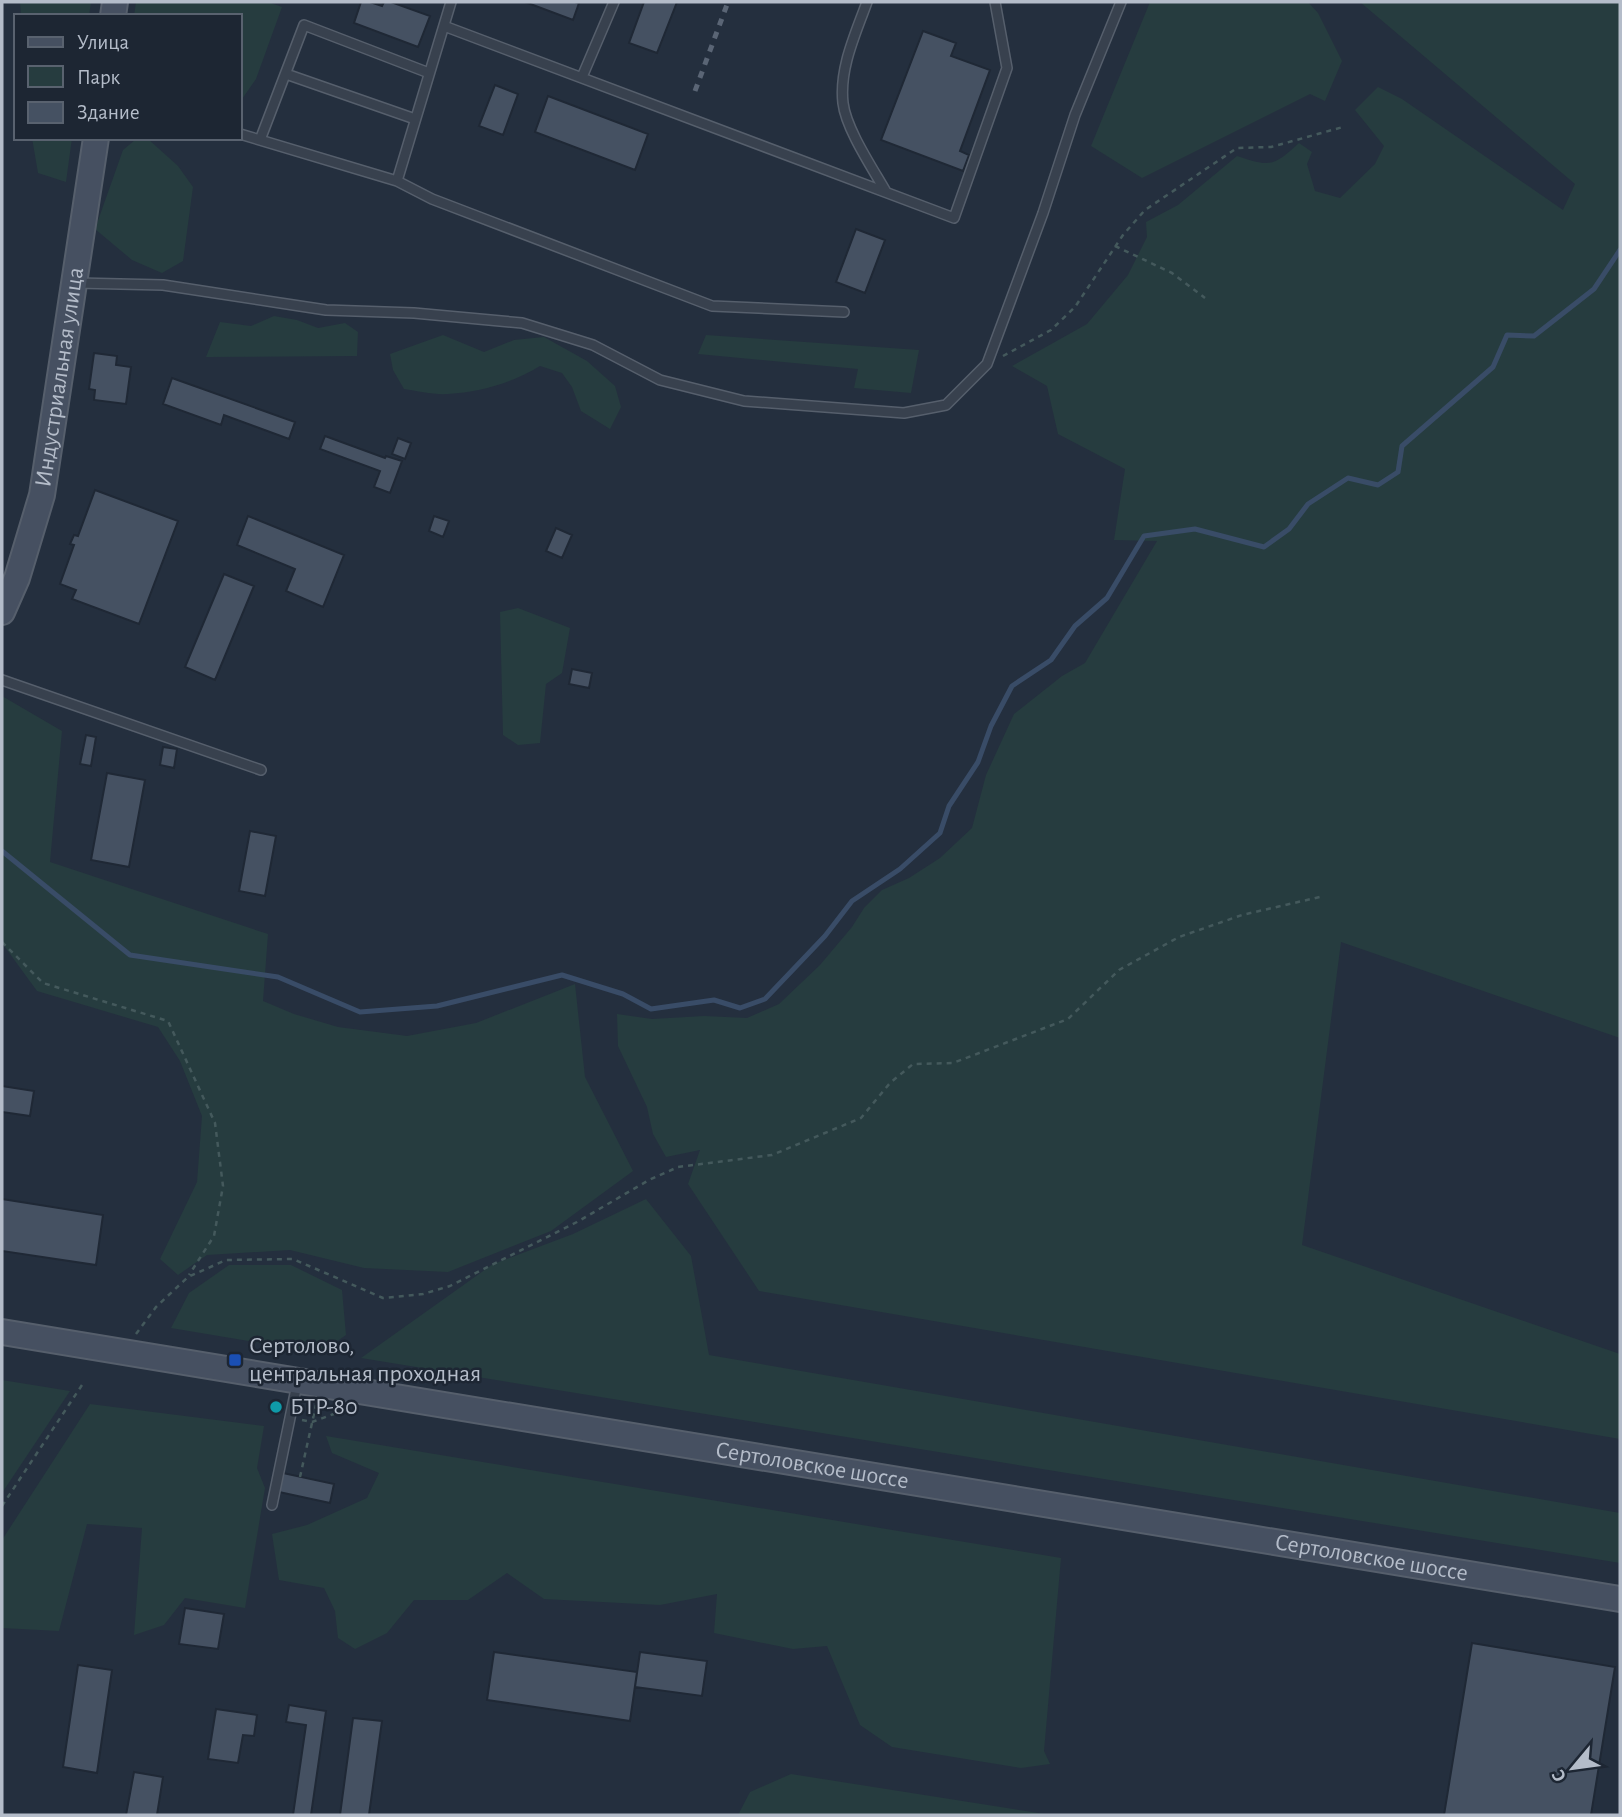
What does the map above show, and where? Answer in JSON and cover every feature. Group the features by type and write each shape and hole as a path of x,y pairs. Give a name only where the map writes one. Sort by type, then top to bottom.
{"main road":[{"name":"Индустриальная улица","path":"2,612 18,578 42,495 96,140"},
{"name":"Сертоловское шоссе","path":"2,1332 308,1389 1620,1600"}],"lane":[{"path":"397,181 452,2"},
{"path":"582,77 614,2"},
{"path":"867,2 847,59 843,103 856,137 886,192"},
{"path":"444,26 954,218 1007,68 995,2"},
{"path":"75,283 163,285 326,310 414,313 522,323 593,345 660,380 744,401 904,413 946,405 987,364 1043,213 1075,115 1121,2"},
{"path":"260,140 304,25 429,73"},
{"path":"286,74 415,119"},
{"path":"242,135 397,181 432,199 712,306 844,312"},
{"path":"2,680 261,770"},
{"path":"272,1505 290,1417 308,1389"}],"path":[{"path":"987,364 1051,330 1075,307 1115,246 1145,210 1237,148 1271,147 1343,127"},
{"path":"1115,246 1172,273 1205,298"},
{"path":"188,1277 226,1259 293,1259 383,1298 423,1294 450,1286 678,1167 772,1155 861,1118 890,1083 913,1064 953,1063 1068,1019 1119,970 1179,937 1242,915 1324,896"},
{"path":"2,942 43,983 168,1021 215,1123 223,1186 214,1236 188,1277 156,1307 121,1353"},
{"path":"2,1506 82,1385"},
{"path":"300,1477 312,1422 308,1389"},
{"path":"290,1417 312,1422 342,1411"}],"green space":[{"path":"20,2 91,2 89,14 21,14"},
{"path":"136,2 268,2 282,7 256,79 242,99 242,14 134,14"},
{"path":"1150,2 1308,2 1318,13 1342,61 1325,101 1310,94 1142,178 1091,146"},
{"path":"1360,2 1620,2 1620,1038 1341,942 1302,1245 1620,1354 1620,1439 759,1291 688,1184 700,1150 666,1157 653,1134 647,1107 618,1046 617,1014 652,1019 704,1016 747,1018 779,1004 820,965 852,927 864,908 882,890 909,878 940,858 972,828 986,775 1014,714 1062,676 1085,663 1157,541 1114,540 1125,469 1058,434 1047,386 1012,366 1087,324 1128,275 1147,237 1146,222 1178,205 1237,156 1271,163 1299,143 1312,152 1307,164 1315,191 1340,198 1375,164 1384,146 1355,110 1378,87 1402,99 1563,210 1575,184"},
{"path":"32,140 72,140 66,182 38,173"},
{"path":"135,140 149,140 178,166 193,187 183,261 162,273 132,260 95,229 123,150"},
{"path":"274,316 297,320 318,328 345,323 358,332 357,356 206,357 220,322 251,326"},
{"path":"443,335 484,352 514,340 544,337 587,361 615,386 621,407 610,429 581,411 572,387 562,373 540,366 507,382 472,391 443,394 404,389 393,370 390,354"},
{"path":"706,335 919,350 911,393 854,388 858,369 698,354"},
{"path":"518,608 570,628 562,673 546,684 540,743 518,745 503,735 500,612"},
{"path":"2,696 62,731 50,862 268,934 263,1001 294,1014 338,1027 407,1036 476,1023 575,984 585,1077 633,1171 551,1231 448,1272 364,1268 290,1250 207,1255 178,1275 160,1259 197,1182 202,1116 180,1061 158,1027 37,991 2,943"},
{"path":"646,1199 691,1256 709,1355 1620,1513 1620,1563 361,1358 493,1264 573,1234"},
{"path":"229,1265 291,1265 342,1290 346,1335 320,1353 171,1328 189,1293"},
{"path":"2,1380 70,1391 2,1493"},
{"path":"90,1404 264,1426 257,1468 265,1488 245,1608 185,1598 164,1625 134,1635 142,1528 87,1524 59,1631 2,1628 2,1540"},
{"path":"326,1436 1061,1558 1044,1751 1050,1764 1021,1768 892,1747 860,1725 827,1646 793,1649 714,1633 717,1594 660,1605 544,1599 507,1573 468,1600 414,1600 387,1633 355,1649 338,1638 335,1611 324,1588 279,1580 272,1534 307,1525 367,1498 379,1473 332,1453"},
{"path":"791,1774 1051,1815 738,1815 750,1792"}],"building":[{"path":"361,2 382,6 384,2 391,2 430,16 418,47 354,23"},
{"path":"525,2 575,2 579,3 573,20"},
{"path":"644,2 677,2 657,53 629,43"},
{"path":"923,31 956,43 951,56 990,70 960,151 969,155 963,171 881,140"},
{"path":"495,85 518,94 503,135 479,126"},
{"path":"548,96 648,134 635,170 535,132"},
{"path":"856,229 885,240 865,293 836,282"},
{"path":"94,353 117,356 116,365 131,367 126,404 94,400 95,390 89,389"},
{"path":"172,378 295,422 289,439 224,415 221,425 163,404"},
{"path":"325,436 385,458 386,456 402,461 390,493 374,487 380,471 320,449"},
{"path":"398,438 411,443 405,459 392,454"},
{"path":"95,490 178,521 139,624 72,599 76,590 60,584 74,545 70,544 74,535 78,536"},
{"path":"248,516 344,555 323,607 286,591 295,569 237,545"},
{"path":"434,516 449,521 443,537 429,531"},
{"path":"556,528 572,535 562,558 546,551"},
{"path":"224,574 254,586 215,680 185,667"},
{"path":"572,669 592,673 589,688 569,684"},
{"path":"86,735 96,737 91,766 80,764"},
{"path":"163,747 177,749 174,768 160,765"},
{"path":"107,773 145,780 129,867 91,860"},
{"path":"250,831 276,836 265,896 239,891"},
{"path":"2,1086 34,1091 30,1116 2,1112"},
{"path":"2,1199 103,1215 96,1265 2,1251"},
{"path":"283,1473 334,1484 330,1503 279,1492"},
{"path":"185,1608 224,1614 218,1649 179,1644"},
{"path":"1472,1643 1615,1667 1591,1815 1444,1815"},
{"path":"494,1652 637,1672 630,1721 487,1700"},
{"path":"640,1652 707,1661 702,1696 635,1687"},
{"path":"78,1665 112,1670 97,1773 63,1767"},
{"path":"289,1705 326,1711 311,1815 293,1815 306,1725 286,1722"},
{"path":"216,1709 257,1715 254,1736 243,1735 238,1763 208,1759"},
{"path":"353,1718 382,1721 369,1815 340,1815"},
{"path":"134,1772 163,1777 157,1815 126,1815"}],"waterway":[{"path":"2,851 130,955 278,977 360,1012 437,1006 562,975 623,994 651,1009 714,1000 740,1008 765,999 825,936 852,901 900,869 940,833 949,806 978,762 991,726 1012,686 1051,660 1075,626 1107,598 1144,536 1195,529 1264,547 1289,529 1308,504 1348,478 1378,485 1398,472 1402,446 1493,367 1507,335 1534,336 1594,289 1620,250"}],"railway":[{"path":"695,91 728,2"}],"place":[{"name":"Сертолово, центральная проходная","path":"235,1360"},
{"name":"БТР-80","path":"276,1407"}]}
